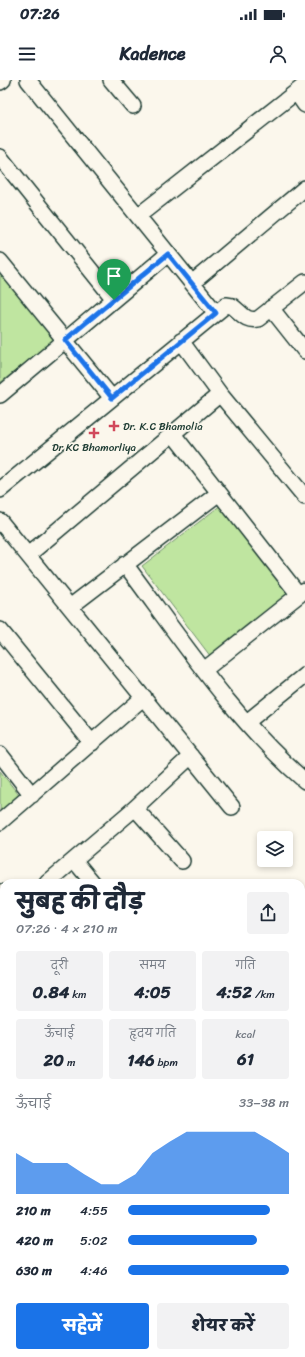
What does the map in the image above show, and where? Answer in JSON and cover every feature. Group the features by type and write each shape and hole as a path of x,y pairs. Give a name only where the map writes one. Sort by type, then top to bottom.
{"street":[{"path":"28,80 216,313"},
{"path":"111,80 133,106"},
{"path":"138,216 300,89 305,104"},
{"path":"0,157 114,300"},
{"path":"192,283 305,188"},
{"path":"0,395 168,254"},
{"path":"0,261 112,398"},
{"path":"0,490 226,305 232,306 245,318 251,320 258,319 305,282"},
{"path":"271,308 305,351"},
{"path":"181,341 220,394 305,498"},
{"path":"28,555 220,394"},
{"path":"173,434 302,593 204,670"},
{"path":"70,607 220,492"},
{"path":"0,521 232,807"},
{"path":"125,564 204,670 247,722 278,758 305,781"},
{"path":"0,630 92,742"},
{"path":"247,722 305,675"},
{"path":"0,822 144,697"},
{"path":"0,754 32,795"},
{"path":"52,879 135,808 191,756"},
{"path":"135,808 182,861"},
{"path":"74,860 90,879"}],"green space":[{"path":"0,272 54,340 0,383"},
{"path":"221,505 290,596 211,657 142,566"},
{"path":"0,771 19,795 0,811"}],"place":[{"name":"Dr. K.C Bhamolia","path":"114,426"},
{"name":"Dr KC Bhamorliya","path":"94,433"}],"route":[{"path":"168,254 216,313 112,398 65,340 114,300 168,254"}]}
